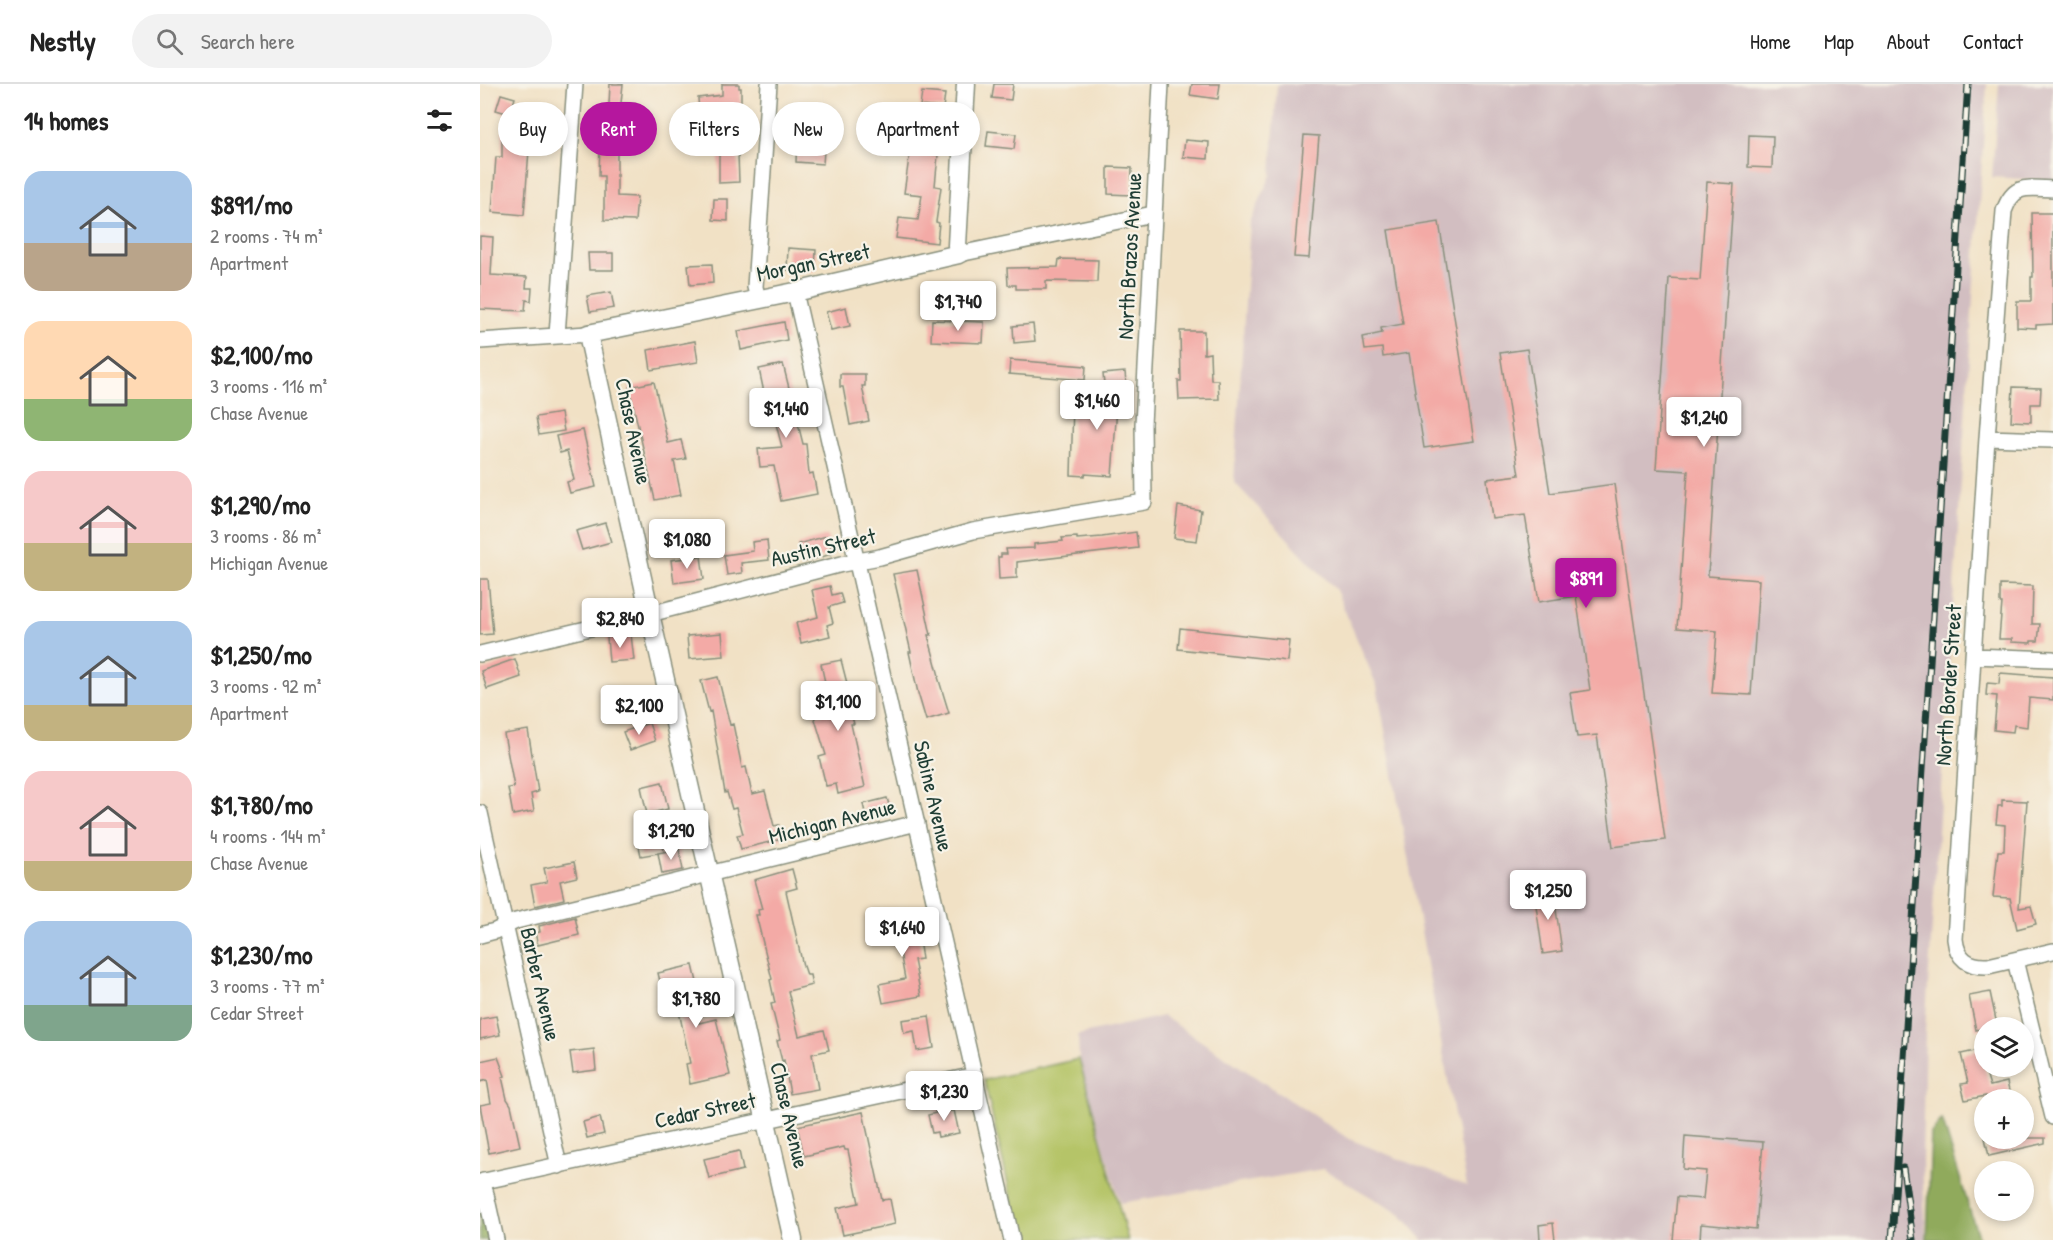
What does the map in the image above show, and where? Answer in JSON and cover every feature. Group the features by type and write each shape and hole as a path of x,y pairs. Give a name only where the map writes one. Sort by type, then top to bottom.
{"street":[{"path":"557,335 575,84"},
{"path":"758,299 756,287 769,84"},
{"path":"959,254 957,245 966,84"},
{"name":"North Brazos Avenue","path":"1143,502 1143,424 1161,84"},
{"name":"North Border Street","path":"2015,960 1977,966 1965,962 1956,951 1955,939 1986,438 2004,211 2014,191 2053,189"},
{"name":"Morgan Street","path":"480,341 588,334 795,292 959,254 1153,214"},
{"name":"Sabine Avenue","path":"795,292 1012,1240"},
{"name":"Chase Avenue","path":"588,334 793,1240"},
{"path":"1986,438 2053,440"},
{"name":"Austin Street","path":"480,654 650,614 973,531 1143,502"},
{"path":"1973,656 2053,659"},
{"name":"Barber Avenue","path":"480,813 559,1166"},
{"name":"Michigan Avenue","path":"480,935 516,921 917,823"},
{"path":"2053,951 2015,960 2053,1117"},
{"name":"Cedar Street","path":"482,1182 975,1075"},
{"path":"482,1182 496,1240"}],"shaded area":[{"path":"1277,84 1987,84 1925,1032 1922,1161 1926,1240 1423,1240 1400,1214 1323,1169 1120,1203 1079,1059 1078,1035 1163,1016 1349,1139 1467,1186 1377,686 1336,590 1234,482 1250,223 1271,175"},
{"path":"1999,84 2053,84 2053,181 1992,177"}],"green space":[{"path":"1079,1059 1128,1240 1021,1240 984,1080"},
{"path":"1942,1119 1979,1240 1927,1240 1931,1133"},
{"path":"480,1199 489,1240 480,1240"}],"building":[{"path":"610,84 623,84 621,102 609,102"},
{"path":"722,84 739,84 741,102 698,102 698,98 722,95"},
{"path":"994,84 1013,84 1011,100 992,98"},
{"path":"1192,84 1220,84 1218,99 1190,95"},
{"path":"922,92 945,94 944,102 921,102"},
{"path":"501,94 515,98 514,102 498,102"},
{"path":"988,131 1016,134 1014,149 986,146"},
{"path":"1304,135 1319,136 1309,258 1294,257"},
{"path":"1749,135 1773,136 1772,168 1748,167"},
{"path":"1185,140 1209,142 1208,159 1183,157"},
{"path":"529,156 524,215 492,212 496,157"},
{"path":"600,156 617,156 617,196 637,197 635,221 604,220 604,176 599,176"},
{"path":"719,156 738,156 739,182 719,183"},
{"path":"796,156 824,156 823,164 796,162"},
{"path":"909,156 938,156 935,186 941,187 936,222 939,223 937,243 896,238 899,218 918,220 922,195 904,193"},
{"path":"1108,167 1132,168 1131,195 1108,194"},
{"path":"1707,182 1734,184 1708,576 1759,580 1751,695 1712,693 1717,631 1677,628 1688,471 1656,469 1669,278 1700,280"},
{"path":"714,199 728,199 728,221 713,220"},
{"path":"2032,213 2053,213 2053,324 2036,325 2036,328 2017,327 2017,301 2031,301"},
{"path":"1439,222 1474,441 1424,448 1409,353 1383,357 1382,348 1365,350 1363,337 1382,333 1381,328 1403,324 1388,230"},
{"path":"480,236 493,237 491,275 527,277 526,288 532,288 531,301 526,300 525,311 480,309"},
{"path":"788,248 816,250 815,271 787,270"},
{"path":"588,253 613,253 613,270 589,270"},
{"path":"1059,259 1098,260 1097,282 1046,281 1046,289 1016,289 1016,285 1008,285 1007,268 1058,267"},
{"path":"712,264 713,283 690,285 688,265"},
{"path":"611,292 614,308 590,312 587,296"},
{"path":"846,307 850,326 831,330 826,312"},
{"path":"932,320 984,322 983,343 931,341"},
{"path":"784,322 787,340 741,350 738,331"},
{"path":"1033,324 1035,341 1014,343 1013,326"},
{"path":"1180,331 1204,331 1204,354 1210,353 1211,380 1218,380 1219,399 1179,400"},
{"path":"695,341 698,362 651,370 648,350"},
{"path":"1527,349 1550,493 1614,484 1665,840 1613,847 1597,735 1577,737 1570,693 1590,690 1576,596 1539,602 1525,515 1492,519 1487,479 1519,475 1500,353"},
{"path":"1010,360 1086,366 1085,380 1009,374"},
{"path":"783,364 803,444 806,444 809,474 813,473 817,494 781,501 774,466 760,467 758,449 782,447 770,401 766,402 759,369"},
{"path":"1125,372 1127,393 1118,393 1112,476 1071,475 1073,404 1106,405 1103,374"},
{"path":"840,374 865,374 865,386 862,386 869,421 850,425 843,387 840,387"},
{"path":"654,382 668,443 681,440 686,459 674,461 681,495 655,500 629,387"},
{"path":"2013,387 2041,388 2040,404 2031,404 2031,422 2011,421"},
{"path":"561,413 564,431 539,435 536,417"},
{"path":"583,430 596,487 570,493 567,482 574,480 567,451 560,453 556,436"},
{"path":"1178,506 1201,510 1197,541 1174,538"},
{"path":"605,523 611,542 582,550 576,531"},
{"path":"1136,532 1138,548 1017,562 1017,578 999,579 998,557 1001,557 1001,554 1007,554 1006,549 1034,548 1034,544 1063,541 1062,538 1102,537"},
{"path":"827,536 832,554 803,562 798,544"},
{"path":"767,540 769,560 741,563 742,573 727,575 724,555 753,551 752,542"},
{"path":"701,556 704,579 674,583 671,560"},
{"path":"917,570 931,635 928,635 949,713 926,720 918,693 893,574"},
{"path":"480,579 488,579 493,634 480,635"},
{"path":"2000,585 2033,586 2032,624 2040,624 2038,641 2011,642 2012,639 1999,639 2002,603 2000,603"},
{"path":"830,586 832,595 840,593 843,603 829,607 833,623 827,625 830,636 801,643 796,623 818,617 812,590"},
{"path":"1180,628 1289,640 1287,661 1178,649"},
{"path":"722,633 724,656 689,659 687,636"},
{"path":"631,635 634,660 609,662 607,637"},
{"path":"515,659 521,677 487,689 481,671"},
{"path":"841,660 851,699 847,700 854,724 851,724 865,787 838,794 836,784 826,786 819,757 826,755 814,716 823,714 817,689 826,687 821,664"},
{"path":"2000,673 2053,677 2053,700 2029,698 2027,727 2014,725 2013,732 1994,730 1997,696 1986,695 1987,683 1999,684"},
{"path":"718,677 730,725 733,724 742,768 746,767 752,794 765,791 774,826 779,825 782,839 741,849 737,835 743,834 736,808 732,809 727,792 725,793 711,711 709,712 701,681"},
{"path":"649,723 655,741 630,750 623,732"},
{"path":"528,730 538,792 531,794 534,811 513,815 508,788 514,787 504,734"},
{"path":"662,782 668,809 647,814 641,787"},
{"path":"887,798 892,815 867,821 863,804"},
{"path":"2002,800 2027,801 2019,908 2031,906 2036,924 2017,929 2010,898 1993,897 1998,851 2004,851 2005,825 1996,824 1998,806 2002,806"},
{"path":"662,838 664,852 641,856 638,842"},
{"path":"679,849 683,870 662,874 658,853"},
{"path":"574,862 577,877 560,881 564,899 535,906 531,885 547,882 544,868"},
{"path":"792,869 797,888 786,891 803,966 807,975 810,975 812,985 788,991 799,1036 824,1030 829,1050 812,1054 818,1089 790,1094 784,1060 782,1061 777,1041 780,1040 771,1004 775,1003 770,980 772,979 756,915 759,915 758,910 762,909 754,880"},
{"path":"1553,889 1562,951 1543,954 1534,892"},
{"path":"907,910 914,941 919,940 922,959 914,960 921,996 883,1003 879,984 905,979 896,930 880,934 876,917"},
{"path":"575,917 579,935 538,945 535,933 540,932 539,926"},
{"path":"693,965 697,982 691,984 699,1023 716,1019 730,1075 690,1084 686,1064 690,1063 674,988 662,990 658,973"},
{"path":"1990,992 1995,1017 1974,1017 1974,1020 1969,996"},
{"path":"496,1016 500,1035 480,1039 480,1019"},
{"path":"929,1016 934,1048 917,1051 914,1031 904,1033 902,1020"},
{"path":"594,1049 596,1070 573,1073 570,1052"},
{"path":"1974,1051 1974,1077 1987,1077 1990,1086 2007,1082 2009,1089 1974,1089 1974,1098 1965,1100 1961,1084 1968,1083 1961,1054"},
{"path":"498,1057 505,1076 502,1077 520,1146 489,1153 480,1105 491,1103 487,1080 480,1082 480,1061"},
{"path":"950,1106 951,1111 954,1110 959,1133 938,1137 937,1132 932,1133 928,1115 936,1113 935,1109"},
{"path":"863,1112 882,1200 890,1199 895,1224 843,1235 837,1208 859,1203 848,1150 844,1147 804,1156 797,1126"},
{"path":"600,1117 604,1134 587,1138 583,1122"},
{"path":"1685,1136 1763,1142 1756,1229 1701,1224 1700,1240 1673,1240 1677,1197 1703,1199 1706,1171 1683,1169"},
{"path":"2034,1138 2045,1138 2045,1143 2034,1146"},
{"path":"1987,1149 2019,1149 1989,1156"},
{"path":"739,1151 743,1170 709,1178 704,1159"},
{"path":"1553,1223 1555,1240 1540,1240 1539,1225"}],"railway":[{"path":"1892,1240 1968,84"},
{"path":"1903,1168 1913,1240"}]}
